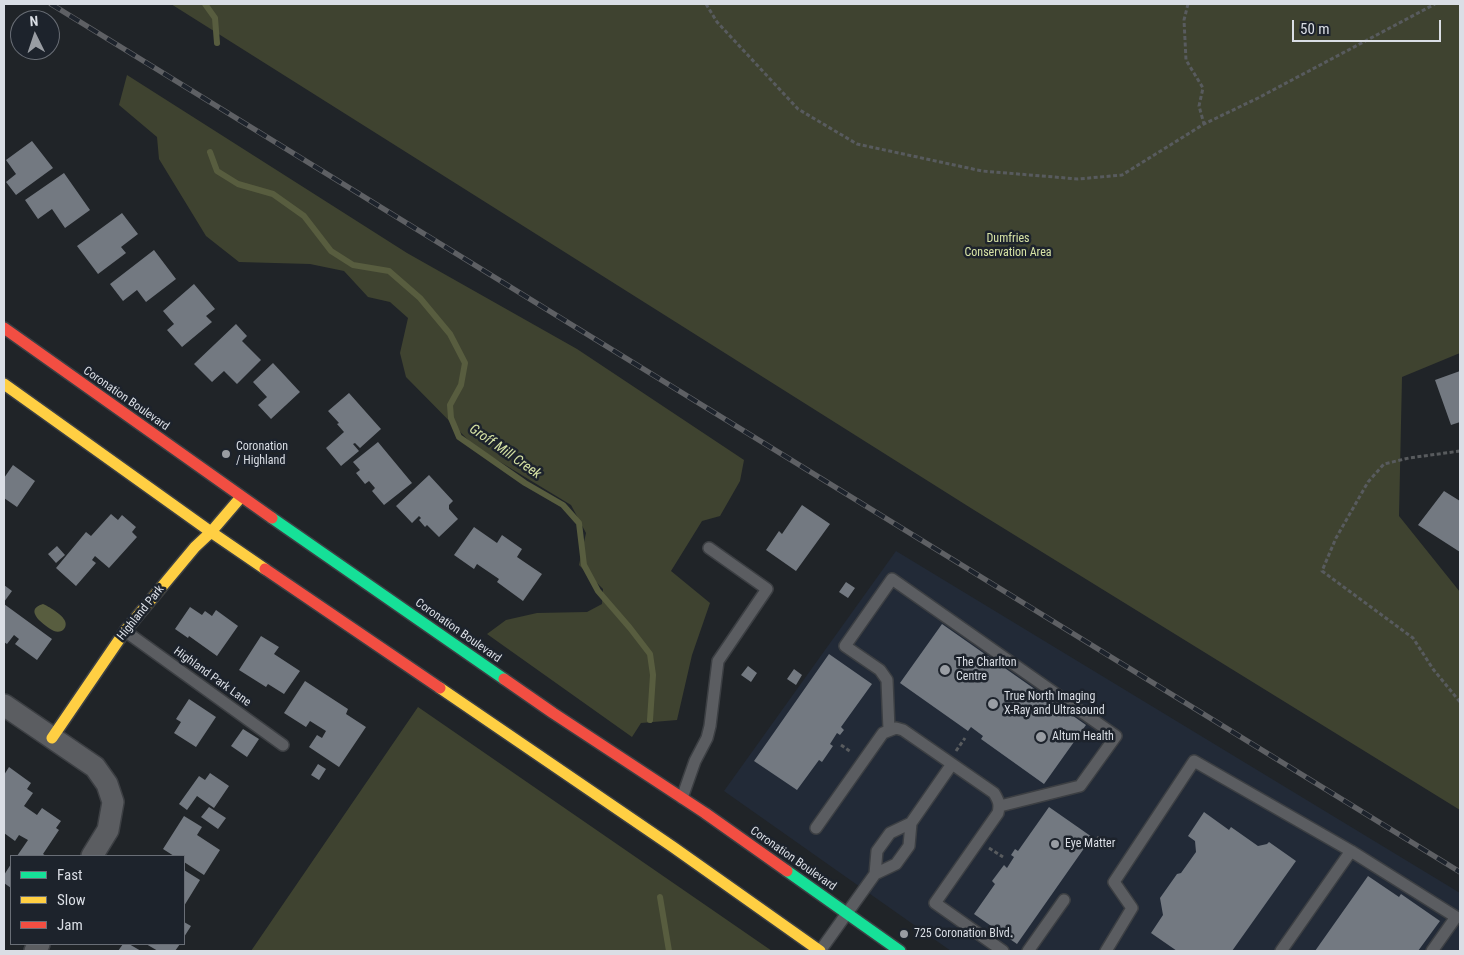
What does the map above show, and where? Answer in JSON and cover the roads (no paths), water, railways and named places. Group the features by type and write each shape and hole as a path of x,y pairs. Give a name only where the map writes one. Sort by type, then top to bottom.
{"main road":[{"name":"Coronation Boulevard","path":"4,328 550,717 682,798 900,951"},
{"path":"4,384 212,532 529,744 820,951"},
{"name":"Highland Park","path":"52,738 125,632 195,547 212,532 241,497"}],"street":[{"path":"4,705 95,767 107,784 113,802 108,830 93,855"}],"lane":[{"path":"682,798 695,761 707,738 718,661 767,588 709,548"},
{"path":"889,730 887,680 880,670 845,646 892,579 1116,736 1080,786 1000,806"},
{"name":"Highland Park Lane","path":"125,632 283,745"},
{"path":"816,828 883,733 896,728 903,730 994,794 998,800 1000,806 998,813 935,903 1003,951"},
{"path":"1106,951 1132,908 1114,882 1194,761 1351,851 1456,917 1432,951"},
{"path":"875,874 877,851 890,833 911,823 952,764"},
{"path":"820,951 875,874 896,864 909,846 911,823"},
{"path":"1281,951 1351,851"},
{"path":"1028,951 1064,900"}],"waterway":[{"name":"Groff Mill Creek","path":"205,4 215,18 217,43"},
{"name":"Groff Mill Creek","path":"210,152 217,171 238,184 273,194 304,216 331,251 353,265 389,271 420,298 450,334 465,363 461,385 450,405 451,418 459,437 525,483 563,505 579,523 584,565 598,591 650,654 653,675 650,720"},
{"name":"Groff Mill Creek","path":"660,897 669,951"}],"railway":[{"path":"51,4 1460,872"}],"place":[{"name":"Coronation / Highland","path":"226,454"},
{"name":"The Charlton Centre","path":"945,670"},
{"name":"True North Imaging X-Ray and Ultrasound","path":"993,704"},
{"name":"Altum Health","path":"1041,737"},
{"name":"Eye Matter","path":"1055,844"},
{"name":"725 Coronation Blvd.","path":"904,934"}],"park label":[{"name":"Dumfries Conservation Area","path":"1008,246"}]}
